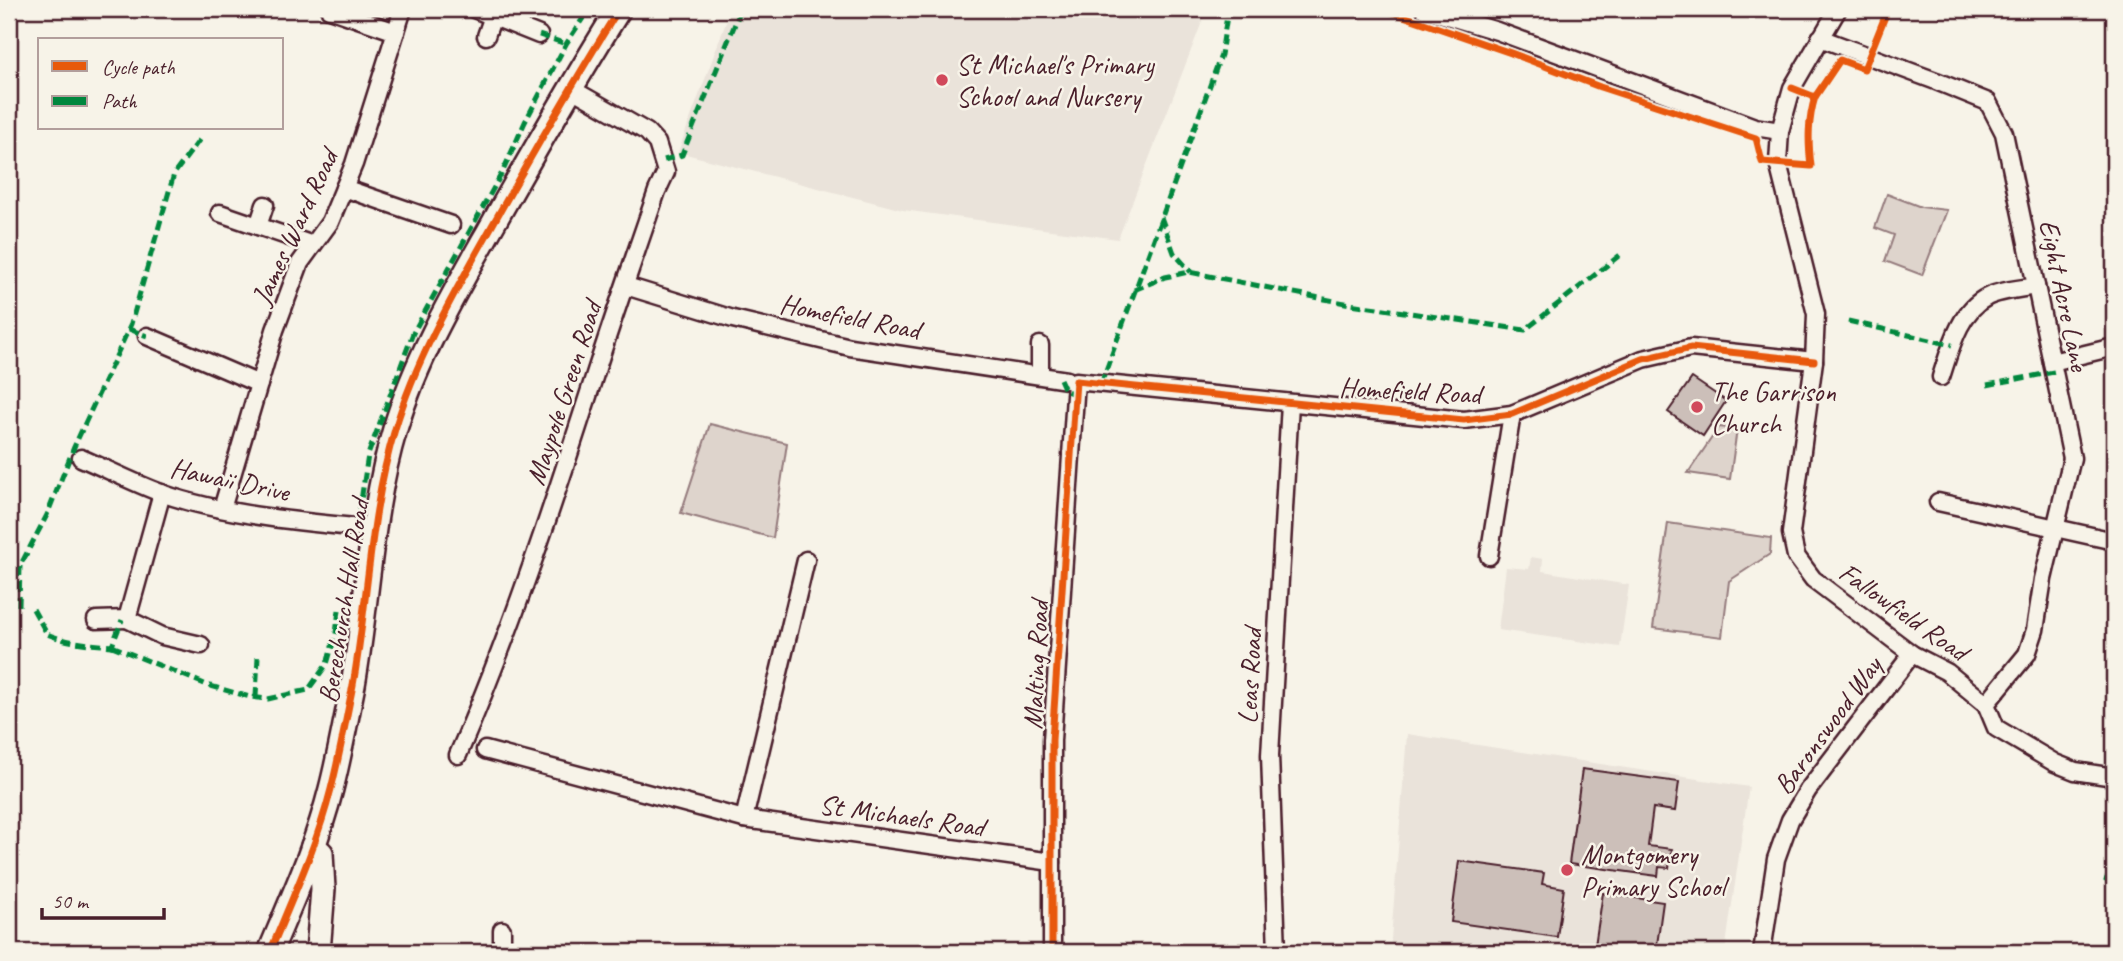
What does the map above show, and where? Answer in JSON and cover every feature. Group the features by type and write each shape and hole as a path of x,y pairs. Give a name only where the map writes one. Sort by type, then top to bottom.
{"street":[{"path":"329,9 396,32"},
{"name":"James Ward Road","path":"222,509 275,330 300,263 330,222 354,164 403,9"},
{"path":"474,9 539,35"},
{"name":"Berechurch Hall Road","path":"270,952 313,846 331,790 365,613 375,528 395,430 410,387 432,336 570,88 619,9"},
{"path":"1424,9 1497,31 1755,127 1780,131"},
{"name":"Fallowfield Road","path":"1838,9 1792,88 1780,131 1778,163 1816,314 1814,361 1791,533 1796,556 1813,579 1912,654 1947,671 1986,704 1996,728 2055,763 2075,771 2114,777"},
{"path":"486,36 493,16"},
{"name":"Eight Acre Lane","path":"1820,38 1988,102 2004,132 2072,458 2043,579 2035,630 2027,654 1986,704"},
{"name":"Maypole Green Road","path":"458,755 516,613 657,191 666,172 657,142 646,132 570,88"},
{"path":"344,188 451,225"},
{"path":"258,226 265,205"},
{"path":"220,213 313,245"},
{"name":"Homefield Road","path":"626,286 733,319 850,347 1072,381 1464,421 1512,414 1643,359 1691,348 1814,361"},
{"path":"1941,377 1958,329 1972,310 1987,297 2036,286"},
{"path":"147,336 259,384"},
{"path":"1040,345 1040,375"},
{"path":"2052,362 2114,347"},
{"name":"Malting Road","path":"1052,952 1052,740 1072,381"},
{"name":"Leas Road","path":"1277,952 1270,755 1290,403"},
{"path":"1489,556 1512,414"},
{"name":"Hawaii Drive","path":"81,458 162,494 222,509 317,523 375,528"},
{"path":"127,620 162,494"},
{"path":"1938,502 2114,541"},
{"path":"744,820 806,560"},
{"path":"96,620 127,620 162,636 201,645"},
{"name":"Baronswood Way","path":"1762,952 1776,859 1790,820 1813,784 1912,654"},
{"name":"St Michaels Road","path":"485,750 744,820 1052,862"},
{"path":"313,846 321,853 318,952"},
{"path":"502,930 502,952"}],"shaded area":[{"name":"St Michael's Primary School and Nursery","path":"731,9 1207,9 1118,239 903,210 678,152"},
{"path":"1887,194 1921,207 1947,210 1922,275 1885,261 1894,235 1875,228"},
{"path":"710,424 787,443 773,538 681,513"},
{"path":"1719,427 1737,429 1730,479 1688,473"},
{"path":"1668,523 1771,538 1770,554 1729,581 1722,637 1653,628"},
{"path":"1531,557 1543,559 1542,571 1629,585 1620,647 1498,630 1506,567 1529,569"},
{"name":"Montgomery Primary School","path":"1407,734 1749,787 1725,952 1390,952"}],"building":[{"name":"The Garrison Church","path":"1692,378 1726,401 1703,436 1668,412"},
{"path":"1582,769 1679,782 1675,811 1653,808 1648,846 1672,849 1669,868 1659,867 1658,876 1569,864"},
{"path":"1459,861 1544,873 1542,884 1564,888 1557,937 1451,922"},
{"path":"1603,893 1663,902 1656,952 1594,952"}],"marked path":[{"path":"357,527 368,455 413,333 503,171 566,44 589,9"},
{"path":"664,160 682,155 741,9"},
{"path":"1101,384 1221,55 1228,9"},
{"path":"539,35 566,44"},
{"path":"19,606 20,566 47,515 74,447 131,324 174,174 200,139"},
{"path":"1161,217 1174,253 1191,272"},
{"path":"1134,290 1165,277 1189,272 1350,304 1525,330 1620,255"},
{"path":"1848,321 1952,345"},
{"path":"129,329 147,336"},
{"path":"1987,385 2054,372"},
{"path":"1060,379 1065,390 1075,395"},
{"path":"33,609 47,634 87,644 112,646 122,620"},
{"path":"112,646 207,685 268,699 308,690 327,664 339,610"},
{"path":"256,697 258,656"},
{"path":"2104,879 2114,882"}],"cycle path":[{"path":"270,952 311,851 334,776 353,685 380,492 404,402 426,349 465,274 619,9"},
{"path":"1383,9 1600,87 1756,138 1762,162 1811,166 1809,131 1815,97"},
{"path":"1792,88 1815,97 1840,60 1864,69 1888,9"},
{"path":"1052,952 1052,740 1076,381 1464,420 1512,414 1643,359 1691,348 1814,361"}],"place":[{"name":"St Michael's Primary School and Nursery","path":"942,80"},
{"name":"The Garrison Church","path":"1697,407"},
{"name":"Montgomery Primary School","path":"1567,870"}]}
